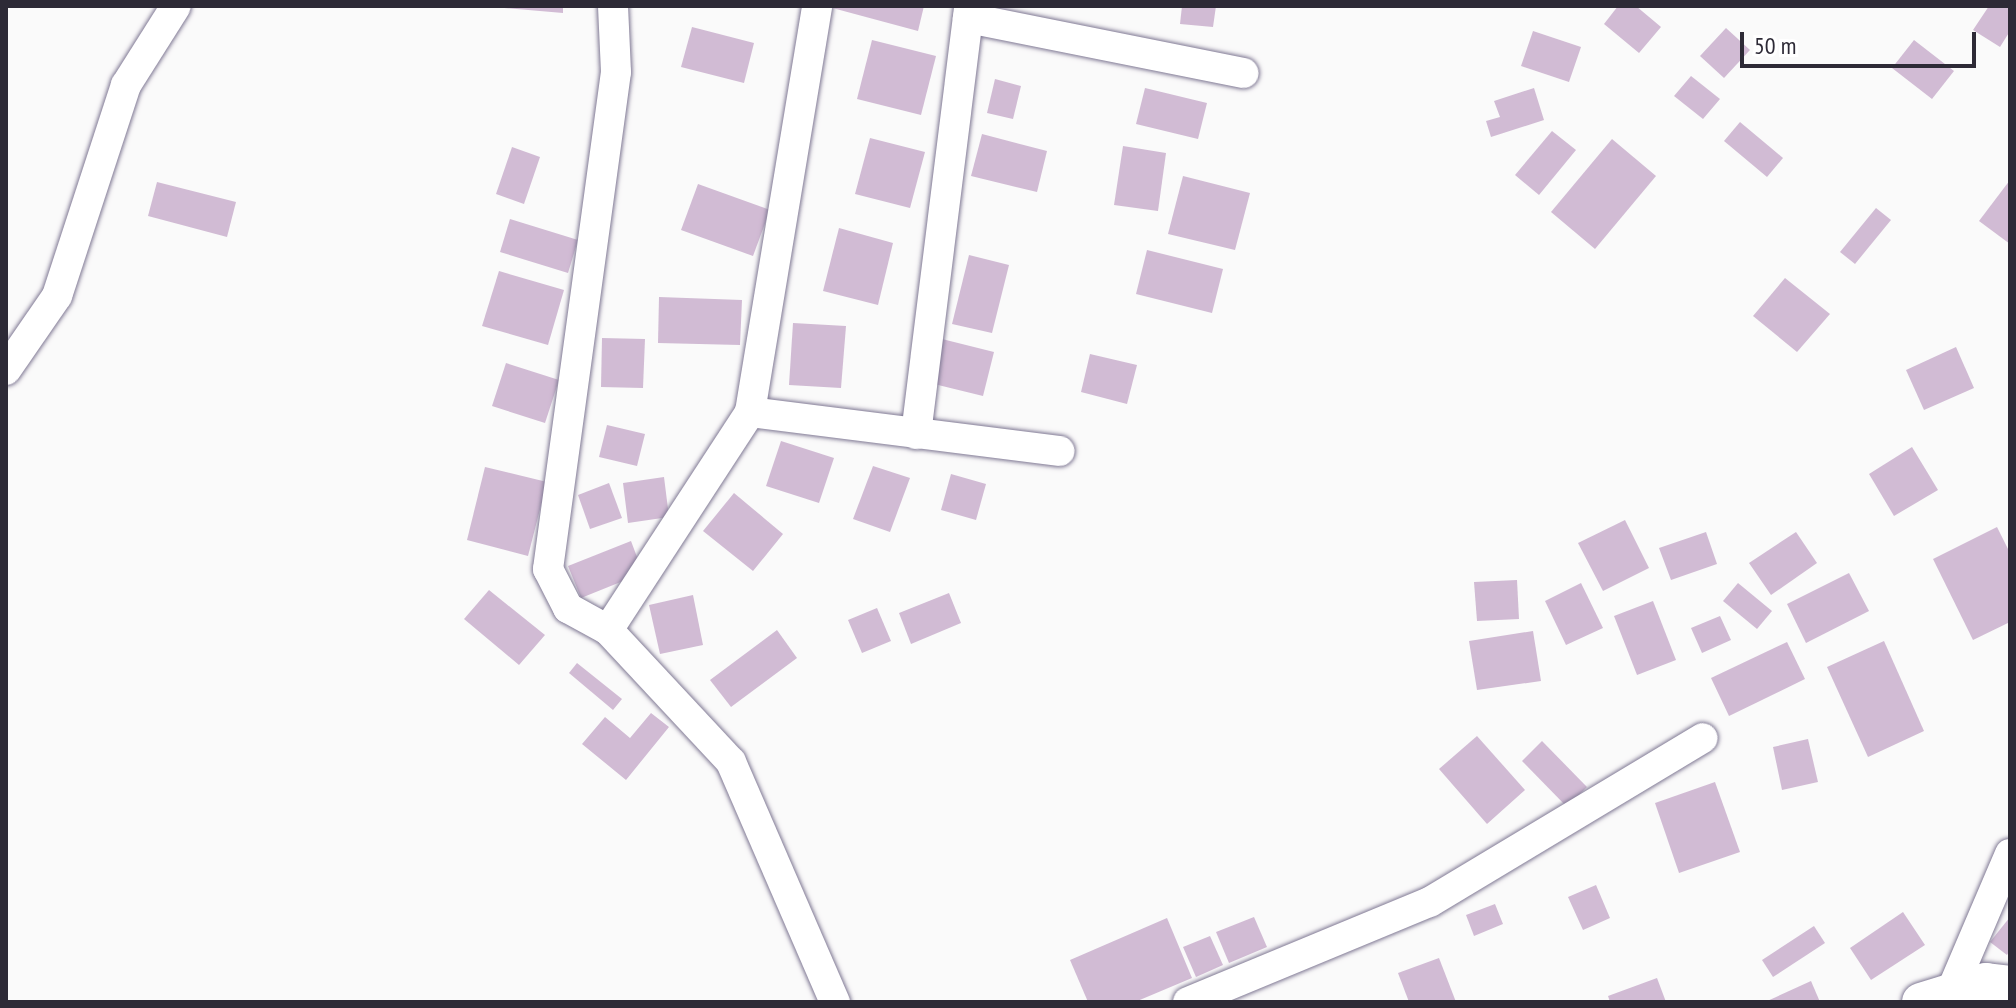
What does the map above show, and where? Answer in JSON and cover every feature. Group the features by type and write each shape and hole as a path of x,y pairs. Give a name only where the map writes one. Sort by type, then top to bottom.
{"main road":[{"path":"1936,997 1986,982 2010,985"}],"street":[{"path":"6,370 57,296 126,85 176,6"},
{"path":"613,6 616,72 548,569 568,608 608,630 748,789 835,1002"},
{"path":"608,630 750,412 817,6"},
{"path":"916,434 969,12 1244,73"},
{"path":"750,412 1060,451"},
{"path":"1188,1002 1430,902 1703,738"},
{"path":"1936,997 2010,854"}],"building":[{"path":"481,6 563,6 563,13"},
{"path":"825,6 924,6 918,31"},
{"path":"1182,6 1216,6 1213,27 1180,24"},
{"path":"1618,6 1636,6 1661,27 1639,53 1604,24"},
{"path":"1989,6 2010,6 2010,31 2000,47 1973,30"},
{"path":"692,27 754,43 744,83 681,67"},
{"path":"1726,28 1750,50 1724,78 1700,56"},
{"path":"1533,31 1581,47 1569,82 1521,66"},
{"path":"872,40 936,56 921,115 857,99"},
{"path":"1914,40 1954,71 1932,99 1892,68"},
{"path":"1691,76 1720,99 1703,119 1674,96"},
{"path":"995,79 1021,86 1013,119 987,113"},
{"path":"1145,88 1207,103 1198,139 1136,124"},
{"path":"1534,88 1544,120 1491,137 1486,121 1500,117 1494,101"},
{"path":"1740,122 1783,158 1767,177 1724,141"},
{"path":"1552,131 1576,150 1539,195 1515,175"},
{"path":"982,134 1047,151 1037,192 971,176"},
{"path":"870,138 925,152 910,208 855,194"},
{"path":"1612,139 1656,176 1595,249 1551,212"},
{"path":"1123,146 1166,153 1158,211 1114,205"},
{"path":"512,147 540,157 524,204 496,194"},
{"path":"1183,176 1250,193 1235,250 1168,234"},
{"path":"2010,180 2010,244 1979,221"},
{"path":"157,182 236,202 227,237 148,216"},
{"path":"698,184 770,210 753,256 681,230"},
{"path":"1876,208 1891,220 1855,264 1840,252"},
{"path":"510,219 578,240 568,273 500,252"},
{"path":"839,228 893,243 878,305 823,291"},
{"path":"1147,250 1223,269 1212,313 1136,294"},
{"path":"969,255 1009,265 992,333 952,324"},
{"path":"499,271 564,290 548,345 482,326"},
{"path":"1785,278 1830,314 1797,352 1753,316"},
{"path":"659,297 742,300 740,345 658,343"},
{"path":"793,323 846,326 841,388 789,385"},
{"path":"602,338 645,339 643,388 601,387"},
{"path":"942,339 994,352 983,396 930,383"},
{"path":"1956,347 1974,388 1924,410 1906,370"},
{"path":"1090,354 1137,365 1127,404 1081,392"},
{"path":"506,363 559,380 545,423 492,406"},
{"path":"607,425 645,434 637,466 599,457"},
{"path":"781,441 834,458 819,503 766,486"},
{"path":"1912,447 1938,490 1894,516 1869,474"},
{"path":"873,466 910,478 890,532 853,519"},
{"path":"485,467 547,482 528,556 467,540"},
{"path":"951,474 986,484 976,520 941,510"},
{"path":"664,477 669,517 628,523 623,483"},
{"path":"609,483 622,518 590,529 578,495"},
{"path":"734,493 783,534 753,571 703,531"},
{"path":"1625,520 1649,568 1603,591 1578,543"},
{"path":"1997,527 2010,553 2010,622 1973,640 1933,559"},
{"path":"1706,532 1717,564 1671,580 1659,548"},
{"path":"1796,532 1817,563 1771,595 1749,563"},
{"path":"631,541 643,573 581,598 568,566"},
{"path":"1849,573 1869,611 1806,643 1787,604"},
{"path":"1517,580 1519,619 1477,621 1474,582"},
{"path":"1581,583 1603,628 1566,645 1545,601"},
{"path":"1738,583 1772,611 1757,629 1723,601"},
{"path":"489,590 545,635 519,665 464,619"},
{"path":"949,593 961,623 911,644 899,613"},
{"path":"693,595 703,645 660,654 649,605"},
{"path":"1653,601 1676,660 1637,675 1614,616"},
{"path":"877,608 891,641 862,653 848,620"},
{"path":"1720,616 1731,640 1702,653 1691,628"},
{"path":"777,630 797,658 731,707 710,680"},
{"path":"1533,631 1541,681 1477,690 1469,641"},
{"path":"1884,641 1924,731 1868,757 1827,667"},
{"path":"1787,642 1805,679 1729,716 1711,678"},
{"path":"577,663 622,699 613,710 569,673"},
{"path":"651,713 669,727 626,780 582,744 605,717 630,738"},
{"path":"1477,736 1525,790 1487,824 1439,769"},
{"path":"1808,739 1818,782 1782,790 1773,747"},
{"path":"1542,741 1587,787 1567,807 1522,761"},
{"path":"1715,782 1740,852 1679,873 1655,803"},
{"path":"1596,885 1610,918 1583,930 1568,897"},
{"path":"1495,904 1503,924 1474,936 1466,915"},
{"path":"1903,912 1925,945 1871,980 1850,948"},
{"path":"1254,917 1267,947 1229,963 1216,932"},
{"path":"2010,917 2010,950 2007,955 1990,942"},
{"path":"1167,918 1192,978 1135,1002 1088,1002 1070,960"},
{"path":"1814,926 1825,943 1773,977 1762,960"},
{"path":"1210,936 1223,965 1196,977 1183,947"},
{"path":"1439,958 1456,1002 1409,1002 1398,973"},
{"path":"1657,978 1666,1002 1610,1002 1608,996"},
{"path":"1811,981 1820,1002 1765,1002"}]}
